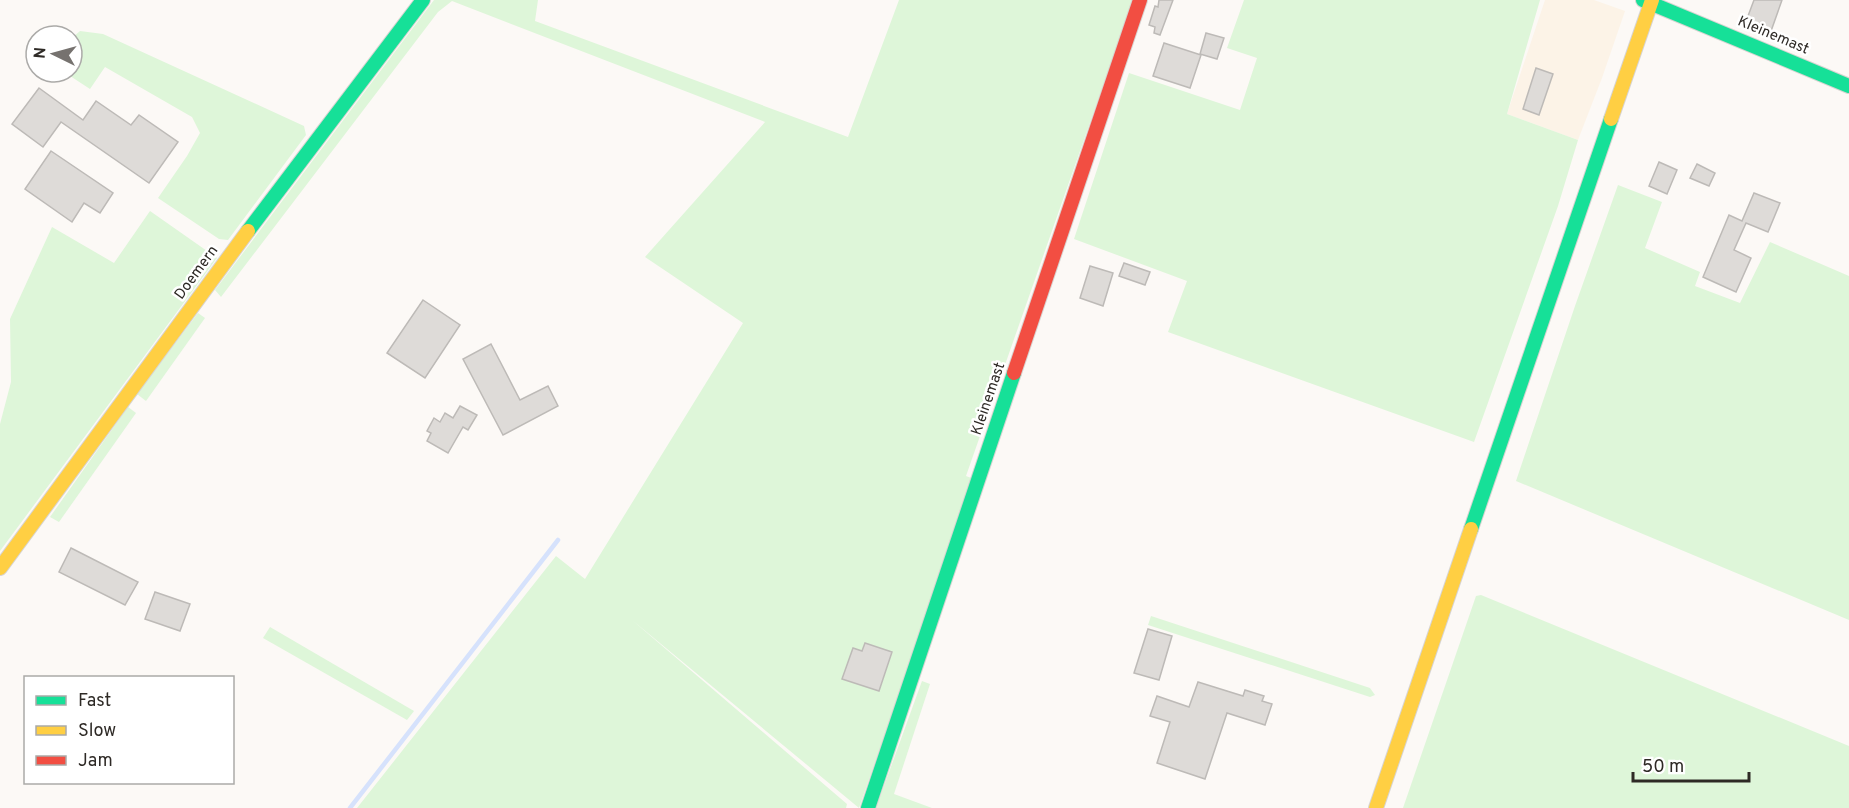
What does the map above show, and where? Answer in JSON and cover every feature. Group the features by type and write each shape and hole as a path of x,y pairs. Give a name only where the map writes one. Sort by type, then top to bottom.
{"street":[{"name":"Doemern","path":"0,568 222,266 423,0"},
{"name":"Kleinemast","path":"868,808 1140,0"},
{"name":"Kleinemast","path":"1649,1 1849,86"},
{"path":"1376,808 1649,1"}],"shaded area":[{"path":"1545,0 1594,0 1625,11 1578,140 1507,114"}],"green space":[{"path":"434,0 538,0 535,21 848,137 899,0 1133,0 966,476 974,479 859,808 632,620 847,804 846,808 357,808 556,556 585,579 743,323 645,257 765,122 452,1 438,12 221,297 215,290"},
{"path":"1244,0 1540,0 1507,114 1578,140 1558,206 1474,442 1168,332 1187,281 1074,239 1129,73 1240,110 1257,58 1227,48"},
{"path":"84,32 103,34 304,126 306,135 228,240 219,239 158,198 200,133 192,117 105,67 90,89 82,84"},
{"path":"1618,185 1662,202 1645,248 1700,272 1695,286 1740,303 1770,242 1849,276 1849,620 1516,481"},
{"path":"150,211 217,258 0,551 0,424 11,382 10,319 52,227 114,263"},
{"path":"198,313 205,318 146,401 137,394"},
{"path":"128,407 136,413 59,522 50,517"},
{"path":"1481,595 1849,746 1849,808 1403,808 1476,596"},
{"path":"1151,616 1370,688 1375,695 1370,697 1148,625"},
{"path":"270,627 414,711 407,720 263,638"},
{"path":"922,681 930,684 894,794 932,808 876,808"}],"building":[{"path":"1159,0 1173,0 1160,35 1154,33 1155,27 1149,25"},
{"path":"1754,0 1782,0 1770,34 1745,24"},
{"path":"1206,33 1224,38 1217,59 1200,54"},
{"path":"1164,43 1201,55 1190,88 1153,76"},
{"path":"1536,68 1553,74 1539,115 1523,109"},
{"path":"39,88 83,120 96,101 131,125 139,115 178,142 149,183 61,122 43,147 12,124"},
{"path":"51,151 113,193 100,213 84,203 72,222 25,189"},
{"path":"1659,162 1677,170 1667,194 1649,186"},
{"path":"1697,164 1715,173 1709,186 1690,178"},
{"path":"1754,193 1780,203 1768,232 1746,223 1734,250 1751,258 1736,292 1703,277 1729,215 1742,221"},
{"path":"1124,263 1150,272 1145,285 1119,276"},
{"path":"1090,266 1113,273 1103,306 1080,298"},
{"path":"423,300 460,325 425,378 387,353"},
{"path":"491,344 520,400 548,386 558,406 503,435 463,359"},
{"path":"460,406 477,415 468,430 463,427 448,453 427,441 431,433 427,431 434,418 440,422 445,413 453,418"},
{"path":"71,548 138,582 125,605 59,572"},
{"path":"155,592 190,604 180,631 145,619"},
{"path":"1148,629 1172,636 1159,680 1134,673"},
{"path":"865,643 892,652 879,691 842,679 853,648 862,651"},
{"path":"1198,682 1243,696 1245,690 1264,696 1262,701 1272,704 1265,725 1227,713 1205,779 1157,763 1170,722 1150,716 1157,696 1189,707"}],"waterway":[{"path":"350,808 558,540"}],"traffic: fast":[{"path":"248,231 423,0"},
{"path":"1643,0 1849,86"},
{"path":"1471,529 1611,119"},
{"path":"868,808 1014,373"}],"traffic: slow":[{"path":"1611,119 1652,0"},
{"path":"0,568 248,231"},
{"path":"1376,808 1471,529"}],"traffic: jam":[{"path":"1014,373 1140,0"}]}
